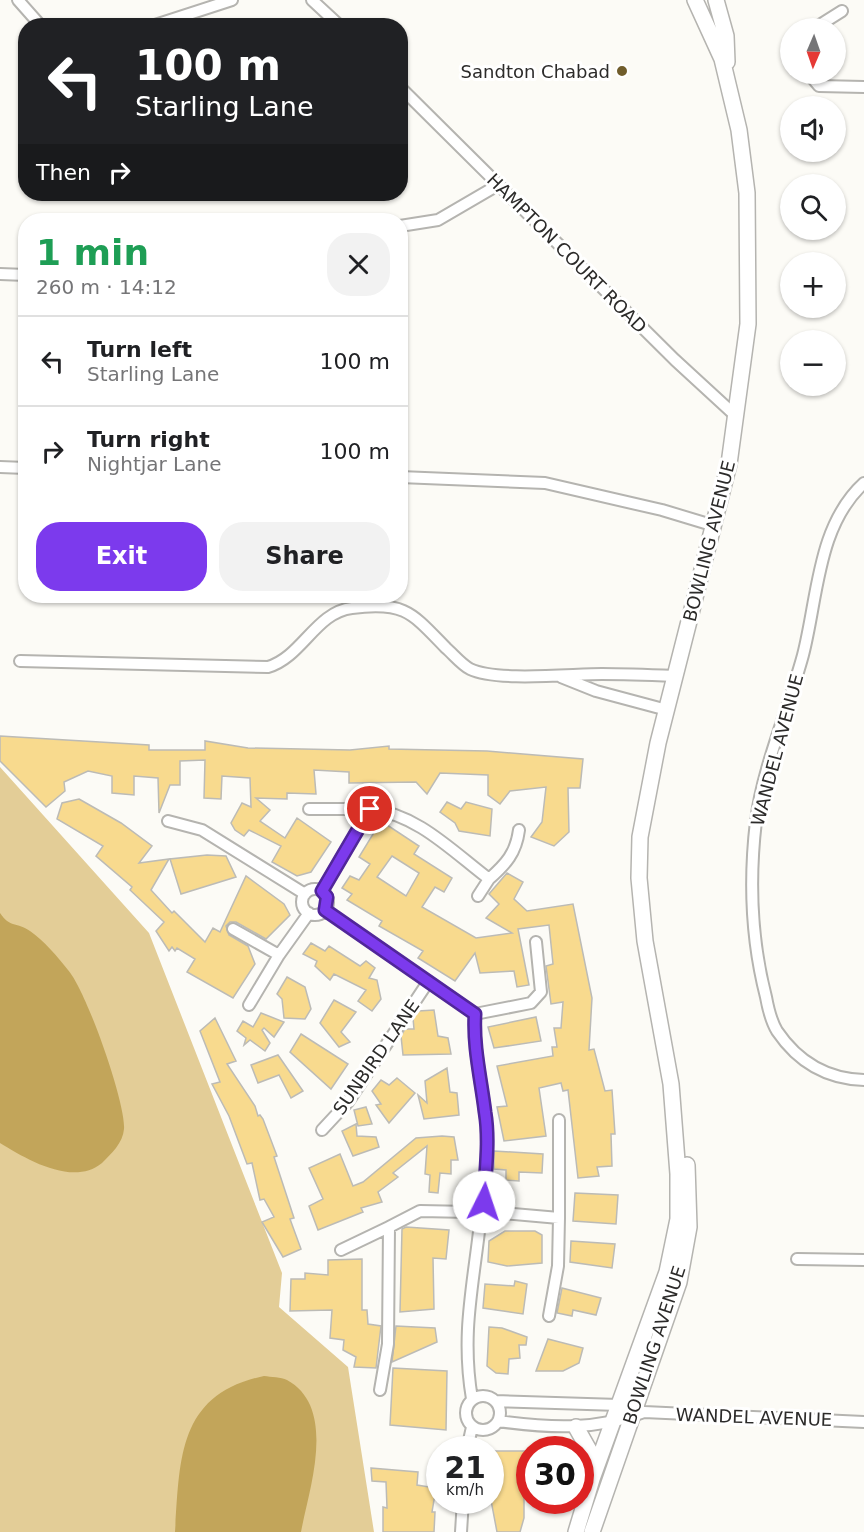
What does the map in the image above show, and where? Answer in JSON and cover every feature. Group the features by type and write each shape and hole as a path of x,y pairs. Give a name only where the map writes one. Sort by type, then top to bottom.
{"main road":[{"name":"BOWLING AVENUE","path":"592,1532 632,1410 678,1282 689,1227 690,1190 680,1102 671,1084 645,942 639,878 644,805 715,526 737,417 748,324 748,230 744,165 727,76 714,37 695,0"},
{"path":"716,0 726,36 727,76"},
{"name":"BOWLING AVENUE","path":"594,1474 614,1422 632,1410"},
{"path":"576,1427 581,1436"},
{"name":"BOWLING AVENUE","path":"576,1532 581,1514"}],"street":[{"path":"18,0 34,18"},
{"path":"177,18 232,0"},
{"path":"312,0 331,18"},
{"path":"831,18 842,11"},
{"path":"817,84 819,86 864,87"},
{"name":"HAMPTON COURT ROAD","path":"408,95 706,390 737,417"},
{"path":"408,225 438,220 498,185"},
{"path":"0,274 18,274"},
{"path":"0,467 18,468"},
{"path":"408,477 545,483 662,510 715,526"},
{"name":"WANDEL AVENUE","path":"864,483 838,516 829,536 803,653 756,820 752,911 753,943 776,1029 814,1067 842,1080 864,1080"},
{"path":"20,661 268,667 283,662 323,623 343,609 394,608 416,617 470,669 497,674 675,676"},
{"path":"559,676 596,691 667,710"},
{"path":"309,809 388,811 416,823 489,879"},
{"path":"322,891 370,809"},
{"path":"168,821 202,830 305,894"},
{"path":"478,896 489,879 512,855 517,845 519,830"},
{"path":"311,889 322,891 327,897 325,910 316,914 309,913 303,906 305,894 311,889"},
{"path":"325,910 475,1014 531,1003 541,992 536,942"},
{"path":"249,1005 279,955 309,913"},
{"path":"233,929 279,955"},
{"name":"SUNBIRD LANE","path":"322,1130 348,1102 428,982"},
{"path":"475,1014 475,1043 486,1114 484,1202"},
{"path":"549,1316 558,1266 559,1120"},
{"path":"484,1202 491,1207 492,1212 489,1220 480,1223 471,1218 470,1212 474,1203 484,1202"},
{"path":"341,1250 420,1211 470,1212"},
{"path":"492,1212 559,1218"},
{"path":"470,1436 472,1427 465,1413 472,1399 466,1366 466,1322 480,1223"},
{"path":"380,1390 388,1344 388,1227"},
{"path":"797,1259 864,1260"},
{"path":"472,1399 484,1395 496,1401 499,1407 498,1420 490,1429 472,1427"},
{"name":"WANDEL AVENUE","path":"496,1401 864,1422"},
{"path":"498,1420 540,1427 576,1427 614,1422"},
{"path":"461,1532 462,1514"}],"shaded area":[{"path":"0,767 149,933 282,1273 279,1307 348,1367 374,1532 0,1532"},
{"path":"0,913 10,923 25,928 35,935 68,970 85,1000 104,1047 119,1096 124,1129 119,1144 113,1152 102,1163 90,1170 77,1172 50,1168 0,1143"},
{"path":"264,1376 287,1380 303,1393 312,1410 316,1429 316,1450 314,1472 301,1532 175,1532 183,1455 189,1433 199,1414 215,1398 236,1385"}],"building":[{"path":"0,736 149,745 149,750 205,750 205,741 248,748 350,750 389,746 389,749 487,751 583,759 580,788 568,788 569,832 554,846 531,837 542,822 546,787 510,791 500,804 488,795 488,775 440,773 427,794 416,782 349,783 349,772 314,770 316,794 287,793 287,799 256,798 270,810 260,821 285,838 297,818 331,842 311,872 297,876 272,862 281,846 249,830 244,836 235,830 231,823 242,803 251,807 250,778 222,776 221,799 204,798 205,760 180,761 180,785 170,785 159,813 158,778 134,776 134,795 112,793 112,776 88,771 64,782 65,791 46,807 0,761"},
{"path":"79,799 121,823 152,846 139,863 169,859 151,890 172,913 174,911 205,942 213,928 220,932 246,876 284,904 290,915 266,939 236,922 230,922 226,926 229,935 248,946 255,964 233,998 187,972 195,959 177,948 175,951 172,947 169,951 156,931 164,922 130,890 132,887 96,856 103,846 57,819 62,803"},
{"path":"447,802 461,809 466,802 492,809 490,836 459,831 455,823 440,812"},
{"path":"381,821 419,846 414,854 452,878 444,892 435,887 422,907 476,938 512,933 486,918 499,904 489,894 507,873 523,882 514,899 527,911 573,904 592,998 589,1050 594,1049 605,1091 612,1090 615,1134 611,1134 612,1166 597,1167 599,1176 578,1178 568,1090 563,1091 561,1083 539,1088 546,1136 504,1141 497,1107 507,1106 497,1066 553,1056 552,1047 557,1047 554,1028 561,1028 563,1002 551,1004 546,966 553,964 549,925 518,929 529,985 517,987 514,971 480,973 475,953 455,981 418,958 423,951 379,926 382,921 347,900 352,894 342,888 350,876 359,880 370,864 359,857","holes":["392,856 419,873 406,896 377,877"]},
{"path":"207,855 226,856 236,877 181,894 170,859"},
{"path":"311,943 325,951 329,946 360,966 366,961 375,968 369,978 377,980 381,999 372,1011 358,1001 366,990 334,974 330,980 315,966 317,961 303,954"},
{"path":"287,977 305,987 311,1009 305,1019 284,1018 282,999 277,994"},
{"path":"334,1000 356,1012 341,1032 350,1042 339,1047 320,1023"},
{"path":"434,1010 438,1036 448,1038 451,1054 403,1055 401,1036 405,1029 414,1029 413,1018 418,1011"},
{"path":"261,1013 284,1022 274,1037 264,1028 262,1030 270,1043 265,1051 250,1040 244,1045 246,1038 237,1031 243,1021 253,1027"},
{"path":"536,1017 541,1041 494,1048 488,1027"},
{"path":"215,1018 236,1061 227,1064 255,1106 258,1116 260,1115 263,1119 277,1156 274,1157 294,1218 290,1219 301,1249 283,1257 262,1222 274,1217 264,1199 260,1200 252,1163 247,1164 229,1116 212,1084 220,1082 200,1031"},
{"path":"301,1034 348,1064 331,1089 290,1052"},
{"path":"278,1055 303,1091 291,1098 279,1075 258,1083 251,1065"},
{"path":"447,1068 450,1092 457,1093 459,1115 424,1119 418,1095 427,1103 425,1081"},
{"path":"397,1078 415,1093 389,1123 376,1105 381,1104 372,1091 381,1080 389,1085"},
{"path":"366,1107 372,1124 358,1126 354,1110"},
{"path":"356,1124 357,1136 376,1137 379,1147 353,1156 342,1131"},
{"path":"454,1137 458,1160 451,1160 451,1174 440,1173 438,1193 429,1192 430,1175 425,1174 427,1146 393,1173 398,1177 378,1192 382,1202 361,1208 363,1212 318,1230 309,1206 323,1199 309,1168 340,1154 353,1186 363,1182 416,1138"},
{"path":"494,1151 543,1154 542,1173 519,1172 519,1181 506,1180 506,1170 494,1169"},
{"path":"575,1193 618,1195 616,1224 573,1221"},
{"path":"406,1227 449,1230 446,1259 433,1258 434,1309 400,1312 402,1229"},
{"path":"505,1231 535,1231 542,1235 542,1263 507,1266 488,1262 489,1241"},
{"path":"571,1241 615,1244 612,1268 570,1262"},
{"path":"362,1259 362,1310 367,1310 368,1324 381,1326 376,1368 354,1367 356,1357 343,1350 344,1340 330,1338 332,1310 290,1311 291,1279 305,1279 305,1273 328,1275 328,1260"},
{"path":"515,1281 527,1284 523,1314 483,1308 485,1284 514,1286"},
{"path":"562,1288 601,1298 596,1315 573,1310 572,1316 557,1313"},
{"path":"396,1326 435,1328 437,1342 392,1362"},
{"path":"489,1327 502,1328 527,1337 526,1345 519,1345 520,1358 509,1359 508,1374 496,1373 487,1366"},
{"path":"548,1339 583,1348 579,1363 563,1371 536,1371"},
{"path":"393,1368 447,1371 446,1430 390,1425"},
{"path":"504,1451 516,1451 516,1514 524,1514 524,1518 520,1532 497,1532 494,1514 504,1514"},
{"path":"371,1468 418,1472 417,1485 426,1486 426,1514 435,1514 434,1532 383,1532 383,1507 387,1508 386,1482 372,1481"}],"place":[{"name":"Sandton Chabad","path":"622,71"}],"route":[{"path":"370,809 322,891 328,902 325,910 475,1014 475,1043 486,1114 484,1202"}]}
